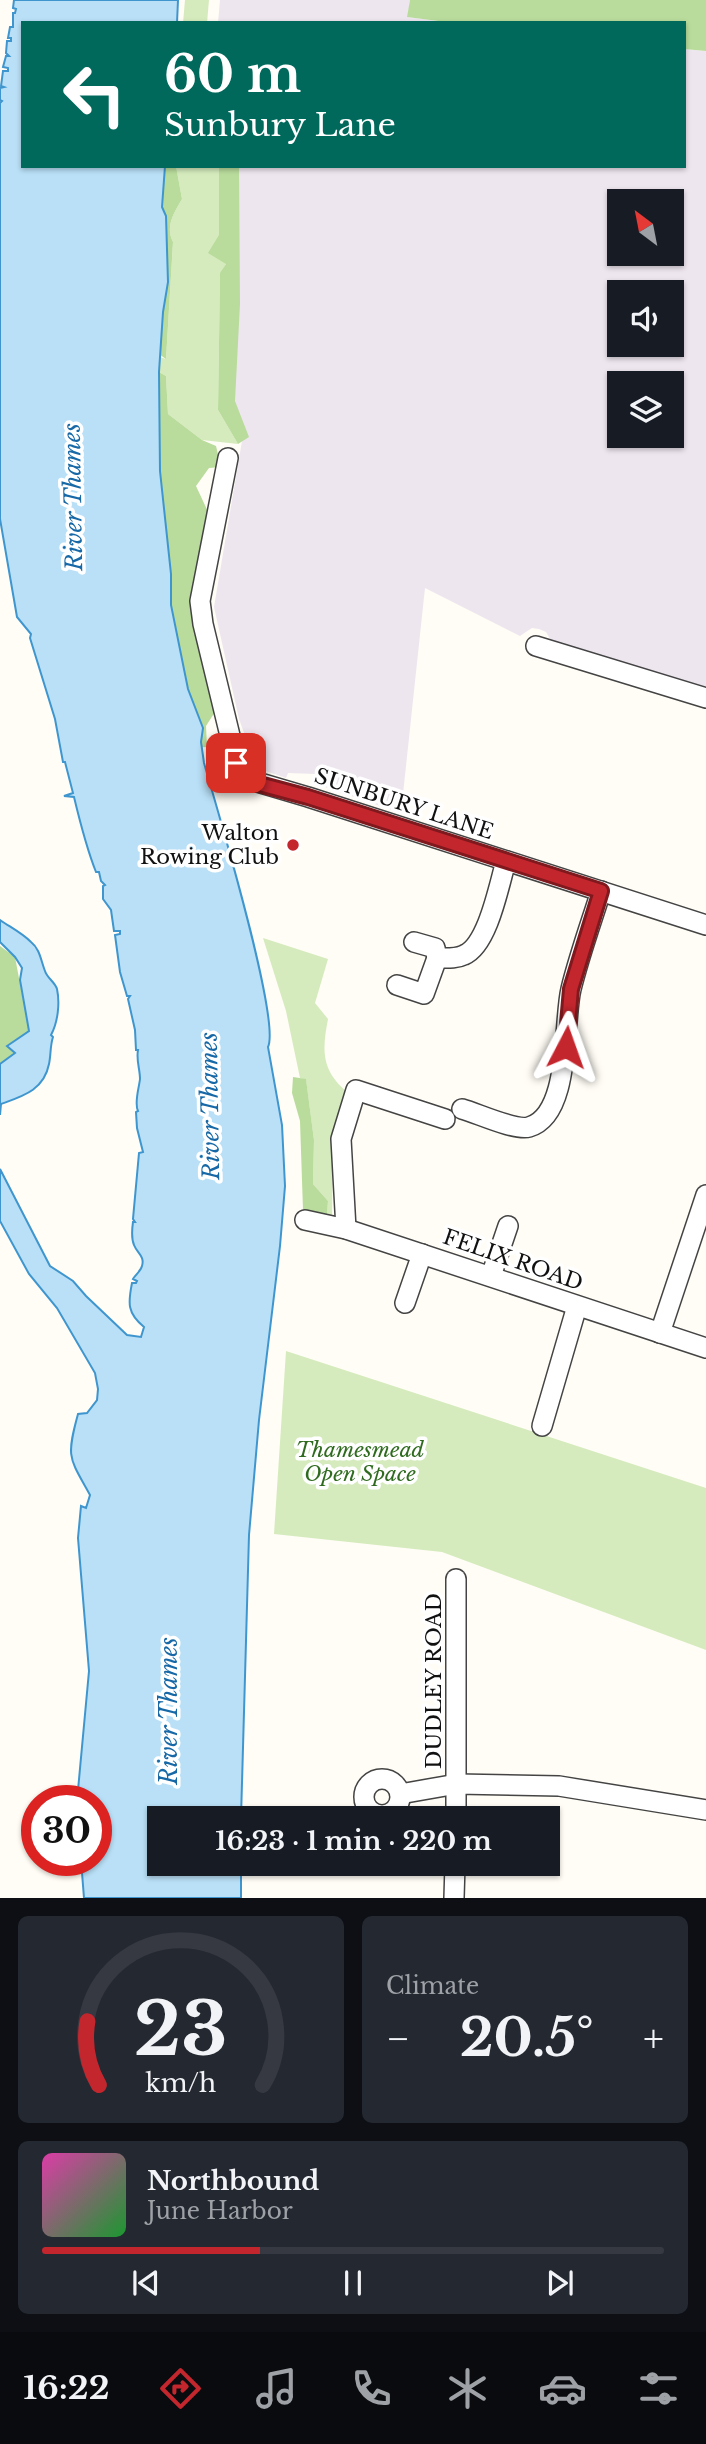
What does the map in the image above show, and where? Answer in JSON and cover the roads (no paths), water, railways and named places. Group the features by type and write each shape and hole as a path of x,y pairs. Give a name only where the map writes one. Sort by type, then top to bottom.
{"street":[{"name":"SUNBURY LANE","path":"228,458 200,601 203,624 240,777 706,925"},
{"path":"536,646 706,698"},
{"path":"437,958 464,955 476,945 484,932 506,861"},
{"path":"346,1229 341,1139 356,1090 522,1128 538,1123 545,1117 559,1087 571,989 601,891"},
{"path":"397,985 424,993 437,958 435,948 414,942"},
{"path":"660,1333 706,1195"},
{"name":"FELIX ROAD","path":"305,1220 346,1229 706,1348"},
{"path":"491,1276 508,1226"},
{"path":"405,1303 422,1254"},
{"path":"542,1426 577,1306"},
{"name":"DUDLEY ROAD","path":"456,1579 456,1806"},
{"path":"400,1794 457,1784"},
{"name":"DUDLEY ROAD","path":"457,1784 559,1786 706,1810"},
{"path":"454,1898 455,1876"}],"water":[{"name":"River Thames","path":"14,0 178,0 177,21 21,21 21,168 165,168 162,207 166,216 168,282 159,372 160,471 171,574 171,605 188,689 203,728 201,742 204,763 257,956 269,1029 268,1047 282,1125 285,1186 249,1535 241,1806 147,1806 147,1876 241,1876 241,1898 84,1898 82,1876 112,1876 112,1785 78,1785 89,1671 78,1538 81,1506 86,1508 90,1495 74,1464 71,1449 78,1414 87,1413 97,1400 98,1389 95,1373 57,1308 29,1274 0,1221 0,1169 50,1266 73,1281 127,1335 141,1337 144,1327 134,1317 130,1302 132,1283 137,1281 133,1279 143,1263 132,1239 139,1153 143,1152 136,1112 140,1075 128,999 130,996 127,996 120,972 115,935 120,934 120,931 114,931 111,910 103,899 105,885 92,863 74,797 64,796 73,793 31,634 17,617 0,519 0,88 4,87 1,86 3,71 8,71 8,68 3,67 6,56 9,56 6,53 7,41 11,41 11,38 8,38 16,9 13,8"},
{"path":"0,920 34,945 46,973 57,989 58,1000 46,1073 31,1091 1,1104 0,1115 0,1064 15,1053 7,1046 29,1031 20,980 22,968 0,942"}],"place":[{"name":"Walton Rowing Club","path":"293,845"}],"park label":[{"name":"Thamesmead Open Space","path":"360,1462"}]}
